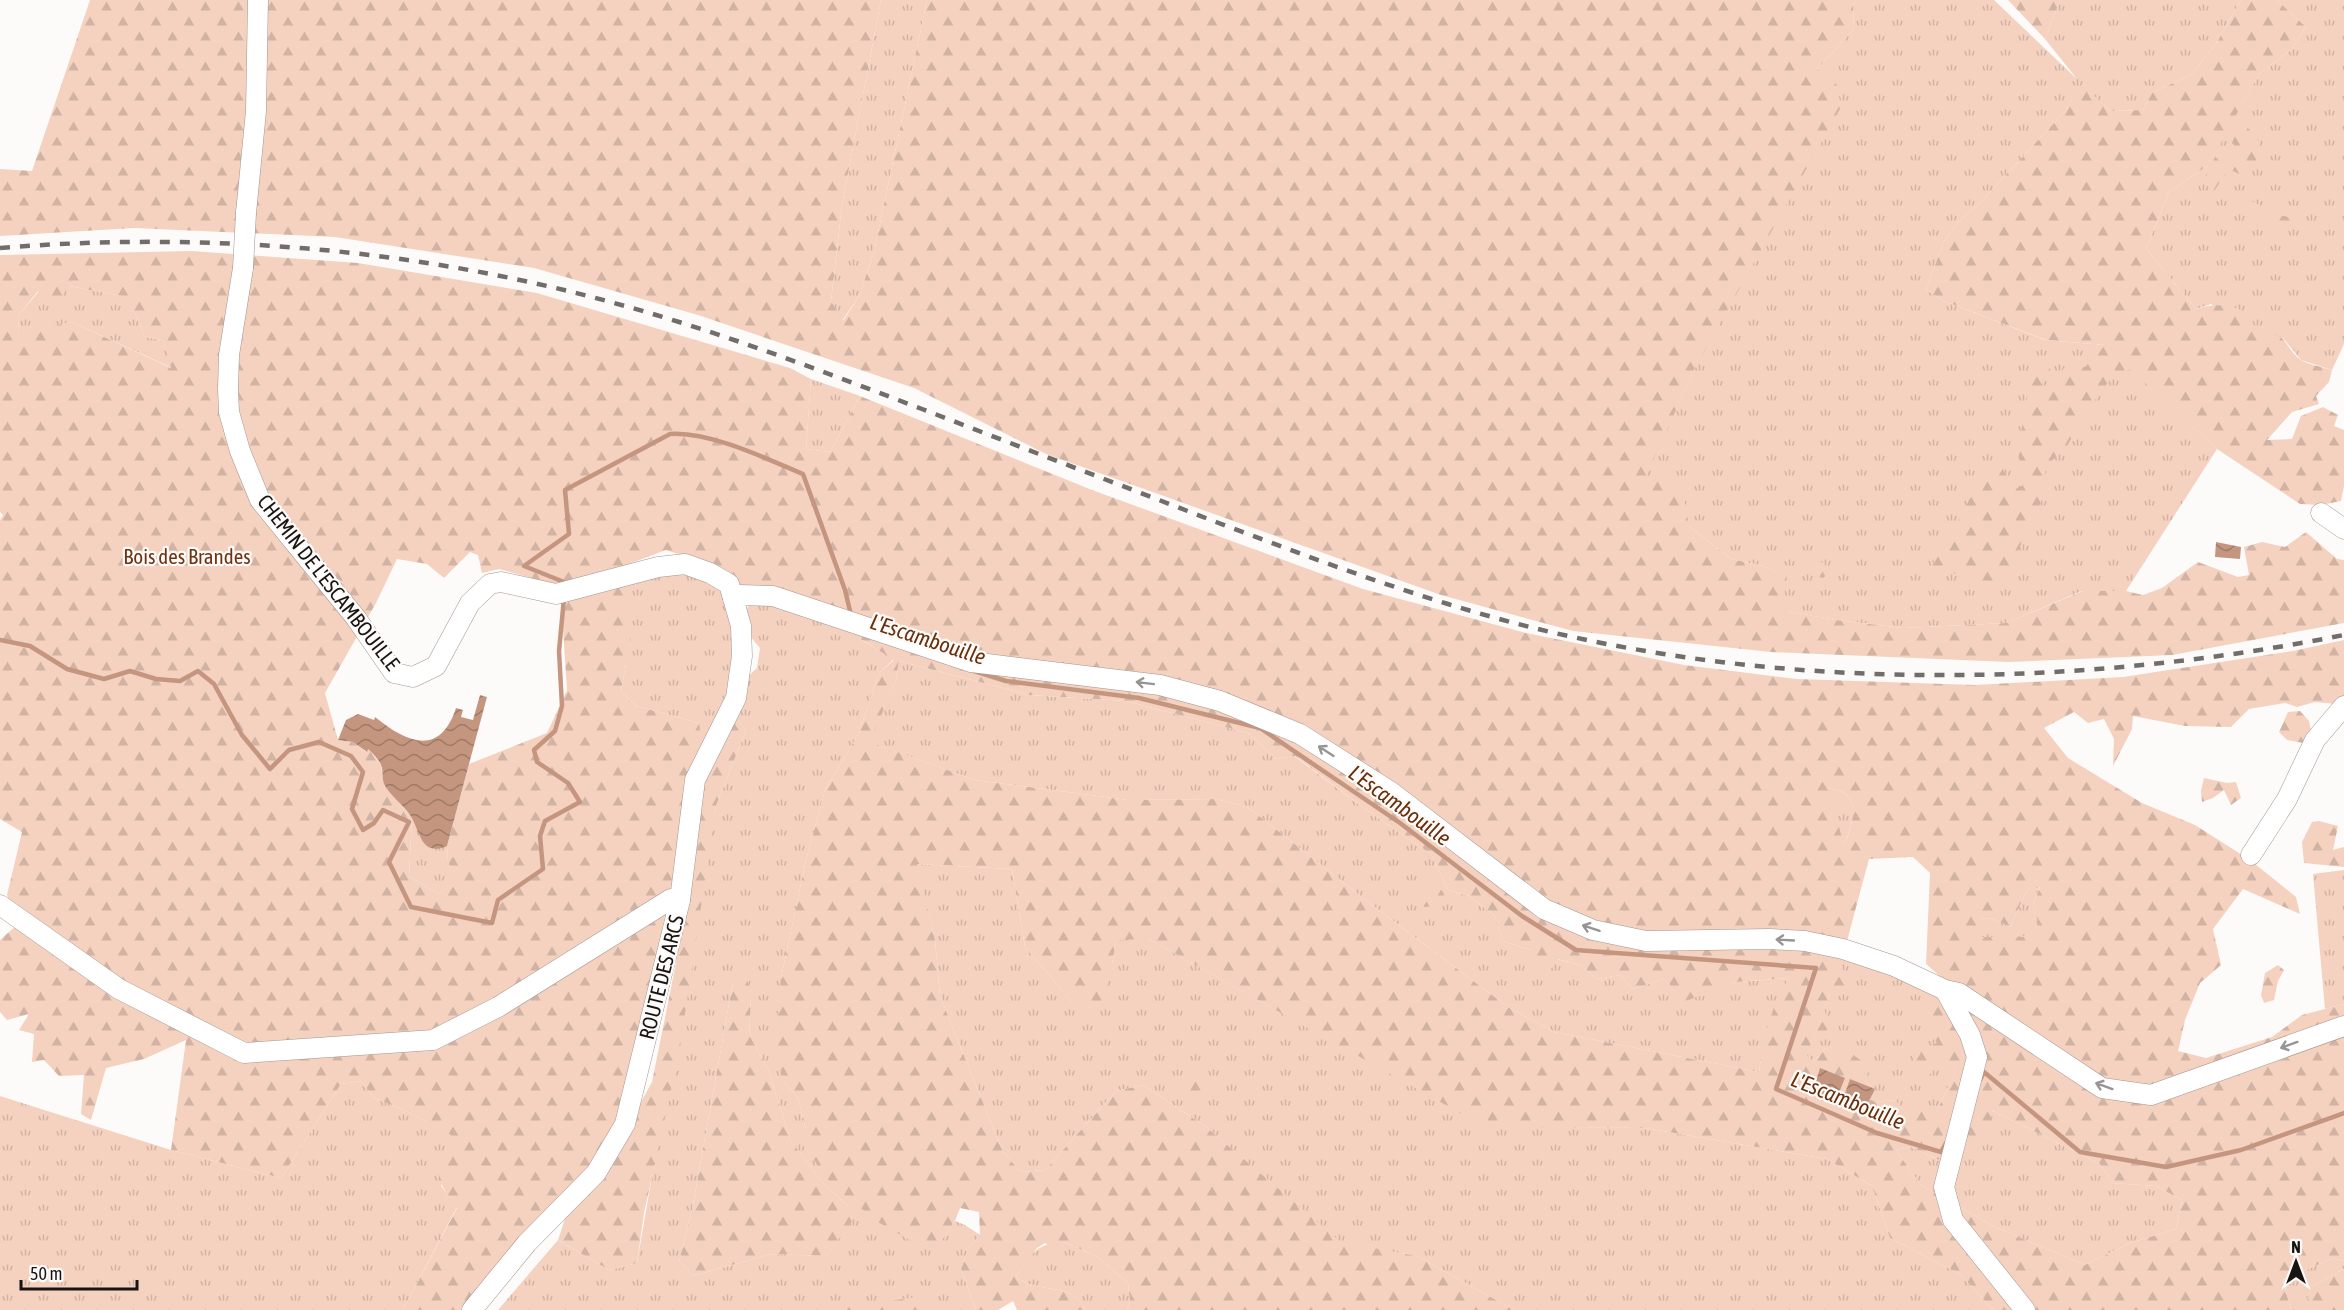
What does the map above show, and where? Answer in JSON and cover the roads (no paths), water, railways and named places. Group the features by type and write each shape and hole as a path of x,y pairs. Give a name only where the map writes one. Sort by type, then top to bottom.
{"street":[{"name":"CHEMIN DE L'ESCAMBOUILLE","path":"258,0 256,111 243,268 229,355 229,412 240,451 260,500 356,618 394,673 412,677 435,666 470,603 490,584 501,582 564,592 658,567 685,564 710,573 729,584 733,598"},
{"path":"2321,513 2344,529"},
{"path":"733,598 740,595 773,596 971,662 1160,685 1220,700 1300,734 1390,792 1544,909 1593,930 1646,941 1769,939 1805,942 1843,949 1894,966 1945,990 1959,993 2102,1088 2151,1095 2344,1026"},
{"name":"ROUTE DES ARCS","path":"472,1310 527,1243 596,1173 625,1124 681,900 695,780 736,698 742,656 741,626 733,598"},
{"path":"2251,855 2287,799 2315,740 2344,706"},
{"path":"0,905 118,989 244,1053 433,1040 498,1007 672,899 681,900"},
{"path":"1945,990 1970,1035 1977,1057 1944,1187 1953,1220 2025,1310"}],"water":[{"path":"2216,542 2241,547 2240,559 2215,557"},
{"path":"480,695 487,697 447,846 438,849 431,848 422,840 410,815 385,786 380,762 368,749 367,752 353,742 338,740 346,720 358,714 374,720 375,717 410,738 422,741 432,739 441,734 449,724 456,708 463,710 461,717 473,720"},
{"path":"1820,1068 1845,1078 1836,1100 1813,1091"},
{"path":"1850,1079 1875,1089 1864,1111 1842,1102"}],"waterway":[{"name":"L'Escambouille","path":"564,587 564,582 524,566 569,534 565,490 670,434 685,434 738,447 803,474 845,590 851,615"},
{"name":"L'Escambouille","path":"0,640 30,646 67,669 104,679 130,671 156,679 180,681 198,671 214,684 242,735 270,769 289,750 319,742 351,756 363,772 352,809 363,830 374,823 383,810 409,822 389,862 411,907 492,923 498,900 543,869 540,836 545,821 580,802 568,783 537,762 534,750 555,731 562,706 559,651 564,598"},
{"name":"L'Escambouille","path":"974,671 1006,681 1139,698 1260,728 1400,823 1522,916 1576,950 1816,968 1776,1089 1877,1133 1941,1152 1946,1143"},
{"name":"L'Escambouille","path":"1980,1080 1984,1072 2080,1152 2166,1167 2241,1150 2344,1113"}],"railway":[{"path":"0,248 78,243 157,242 315,249 472,270 549,286 663,317 775,354 1256,537 1416,594 1538,629 1637,649 1737,664 1838,672 1940,675 2042,673 2144,665 2245,652 2344,635"}],"park label":[{"name":"Bois des Brandes","path":"187,556"}]}
